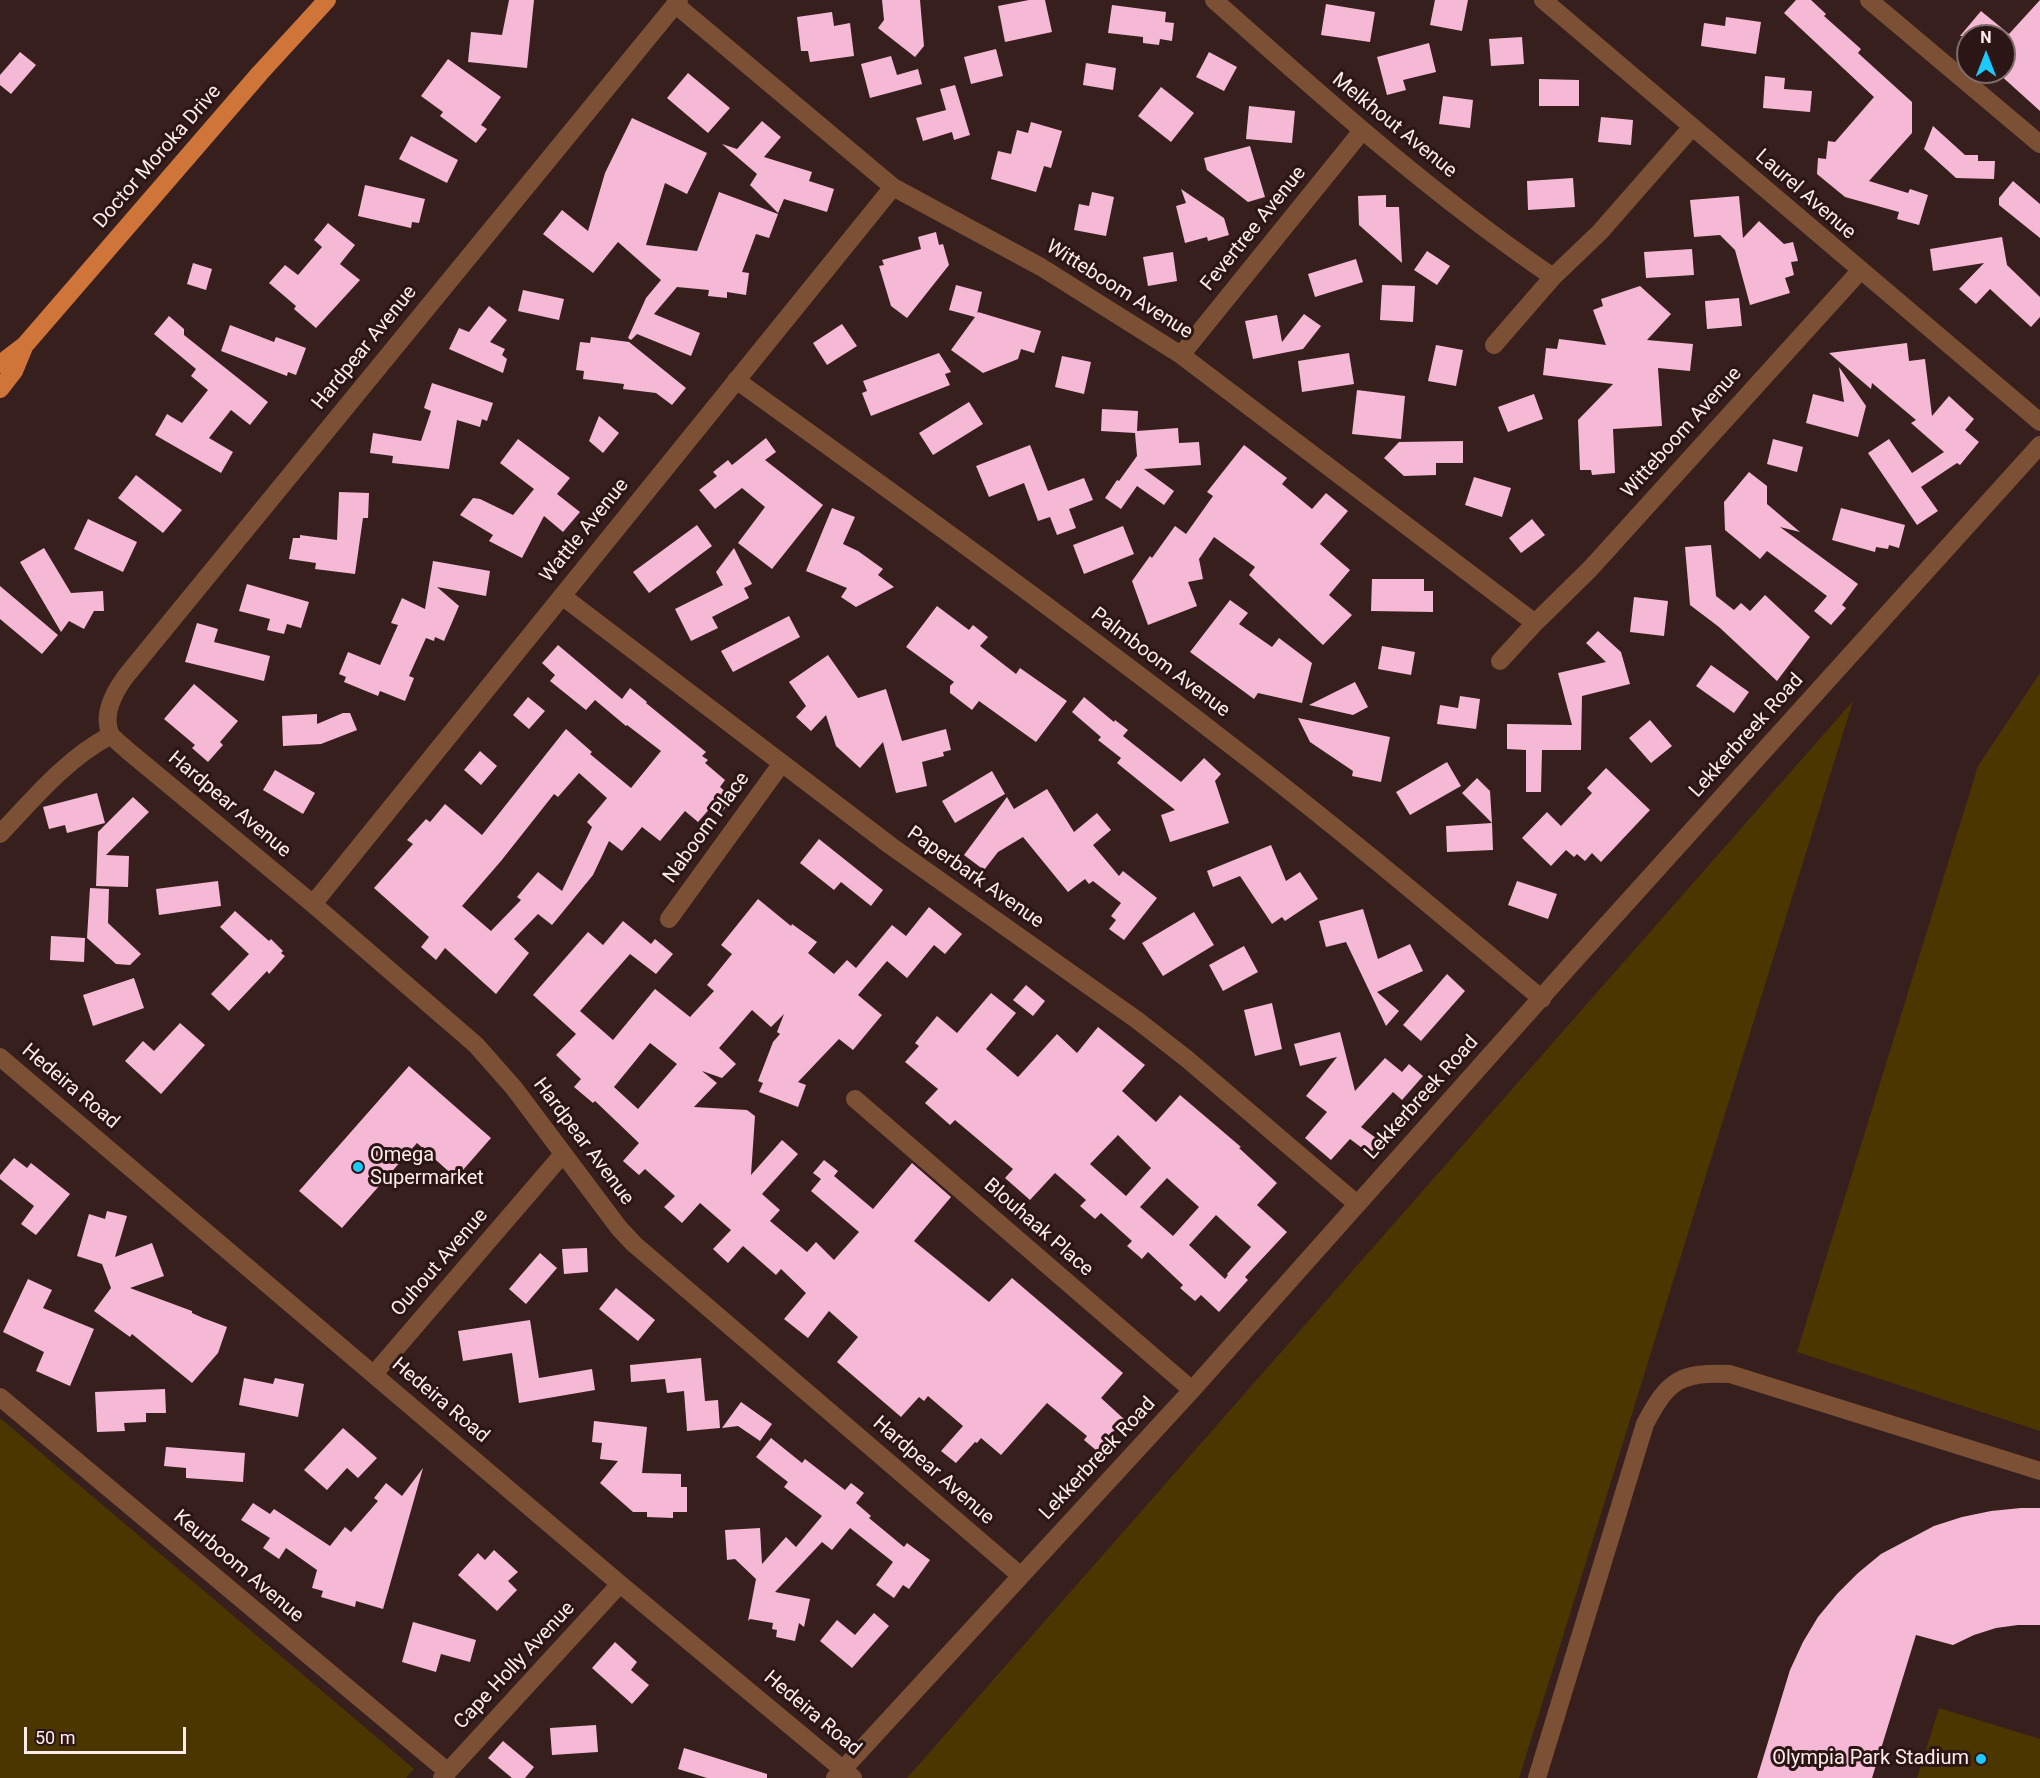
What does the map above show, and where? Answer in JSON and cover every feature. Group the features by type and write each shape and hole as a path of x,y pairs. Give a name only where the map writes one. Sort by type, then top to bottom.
{"main road":[{"name":"Doctor Moroka Drive","path":"0,364 25,345 260,73 327,0"},
{"name":"Doctor Moroka Drive","path":"0,389 14,371 25,345"}],"street":[{"name":"Melkhout Avenue","path":"1214,0 1362,131 1504,243 1553,278"},
{"name":"Laurel Avenue","path":"1543,0 2040,422"},
{"path":"1869,0 2040,144"},
{"name":"Witteboom Avenue","path":"677,2 893,188 1041,267 1181,355 1535,623"},
{"name":"Hardpear Avenue","path":"677,2 126,676 112,698 108,724 111,735 313,903 476,1045 514,1088 634,1244 1021,1576"},
{"path":"1494,345 1553,278 1600,232 1692,127"},
{"name":"Fevertree Avenue","path":"1181,355 1362,131"},
{"name":"Wattle Avenue","path":"313,903 893,188"},
{"name":"Witteboom Avenue","path":"1500,661 1590,569 1860,271"},
{"name":"Palmboom Avenue","path":"736,380 1011,578 1230,744 1367,853 1542,999"},
{"name":"Lekkerbreek Road","path":"843,1775 1192,1390 1580,954 2040,445"},
{"name":"Paperbark Avenue","path":"562,596 891,846 1137,1020 1188,1059 1357,1204"},
{"path":"0,834 64,767 91,746 111,735"},
{"name":"Naboom Place","path":"669,919 782,764"},
{"name":"Hedeira Road","path":"0,1057 843,1775"},
{"name":"Blouhaak Place","path":"855,1099 1192,1390"},
{"name":"Ouhout Avenue","path":"374,1374 563,1154"},
{"path":"1537,1778 1645,1424 1659,1397 1676,1382 1702,1373 1730,1374 2040,1471"},
{"name":"Keurboom Avenue","path":"0,1396 445,1775"},
{"name":"Cape Holly Avenue","path":"445,1775 620,1584"}],"shaded area":[{"path":"2040,673 2040,1431 1797,1352 1978,766"},
{"path":"1853,701 1519,1778 907,1778"},
{"path":"0,1418 414,1769 406,1778 0,1778"},
{"name":"Olympia Park Stadium","path":"1939,1708 2040,1739 2040,1778 1917,1778"}],"building":[{"path":"509,0 534,0 527,68 468,62 471,32 502,35"},
{"path":"882,0 920,0 924,46 915,57 878,28 884,20"},
{"path":"1029,0 1045,0 1052,32 1005,42 998,6"},
{"path":"1435,0 1468,0 1462,31 1430,25"},
{"path":"1796,0 1811,0 1826,14 1824,16 1861,49 1858,53 1912,102 1912,133 1869,181 1908,193 1910,189 1928,195 1919,225 1897,219 1899,212 1845,197 1817,174 1818,158 1826,159 1828,141 1835,142 1874,97 1784,13"},
{"path":"2040,0 2040,111 2010,84 2016,84 2016,26"},
{"path":"1326,4 1375,12 1370,42 1321,35"},
{"path":"1112,5 1166,12 1165,22 1174,23 1172,41 1160,39 1159,45 1143,43 1143,37 1108,33"},
{"path":"1981,11 1997,24 1970,24"},
{"path":"832,12 834,26 850,23 854,56 810,62 808,51 801,51 797,17"},
{"path":"1726,17 1761,22 1756,54 1701,46 1704,23 1725,26"},
{"path":"1522,37 1524,64 1491,66 1489,39"},
{"path":"1429,43 1436,72 1403,80 1406,90 1387,95 1377,57"},
{"path":"996,49 1003,76 971,84 964,57"},
{"path":"20,52 36,65 11,94 0,85 0,75"},
{"path":"1209,52 1237,67 1224,91 1196,77"},
{"path":"891,56 897,75 918,69 922,84 870,98 861,64"},
{"path":"448,59 501,97 481,125 487,129 476,143 440,116 443,112 421,96"},
{"path":"1086,63 1116,68 1113,90 1083,85"},
{"path":"688,73 730,108 708,133 667,98"},
{"path":"1765,76 1785,78 1784,89 1812,91 1810,112 1763,108"},
{"path":"1539,79 1579,80 1579,106 1539,106"},
{"path":"955,85 970,135 954,140 952,132 923,141 916,118 946,110 940,89"},
{"path":"1161,87 1194,113 1171,142 1138,116"},
{"path":"1443,96 1473,100 1470,128 1439,124"},
{"path":"1249,106 1295,111 1292,143 1246,139"},
{"path":"1601,117 1633,120 1631,145 1598,142"},
{"path":"632,118 707,153 687,194 665,183 646,245 697,251 719,192 778,214 769,238 756,234 742,272 749,273 746,295 727,292 727,298 708,296 709,290 677,287 654,314 700,333 691,356 637,334 631,340 628,338 646,298 661,280 618,242 593,273 543,234 562,210 588,231 605,173"},
{"path":"762,121 781,137 764,157 812,172 809,181 834,189 827,212 784,199 778,213 750,185 757,174 722,144 737,149"},
{"path":"1031,122 1062,131 1051,168 1044,166 1036,192 991,179 998,151 1011,154 1017,130 1028,133"},
{"path":"1933,126 1965,155 1978,155 1978,161 1995,161 1994,179 1956,178 1924,149"},
{"path":"411,136 458,160 447,183 399,159"},
{"path":"1250,146 1265,197 1248,202 1207,170 1204,158"},
{"path":"1573,178 1575,207 1528,210 1527,181"},
{"path":"2013,181 2040,204 2040,238 1999,205 1999,198"},
{"path":"365,185 425,199 419,223 412,222 411,228 358,216"},
{"path":"1181,189 1224,218 1229,235 1208,241 1207,237 1185,243 1176,206 1186,203"},
{"path":"1092,192 1114,197 1106,236 1074,230 1079,204 1089,206"},
{"path":"1386,195 1386,207 1399,207 1402,263 1359,225 1358,196"},
{"path":"1739,196 1743,238 1759,221 1784,244 1793,242 1798,261 1791,262 1794,275 1785,278 1790,293 1750,305 1735,250 1720,235 1694,237 1690,200"},
{"path":"328,223 355,245 340,264 360,280 316,328 294,309 296,306 269,283 285,265 298,275 322,247 314,240"},
{"path":"936,232 939,245 943,244 949,265 907,318 891,306 879,266 884,265 882,260 921,249 918,237"},
{"path":"2002,237 2007,265 2040,297 2040,317 2031,327 1990,289 1976,304 1959,289 1984,263 1933,271 1930,249"},
{"path":"1692,249 1694,275 1646,278 1644,252"},
{"path":"1427,251 1450,266 1437,285 1414,270"},
{"path":"1173,252 1177,281 1148,286 1143,257"},
{"path":"1356,259 1363,282 1315,297 1308,274"},
{"path":"193,263 212,269 206,290 187,284"},
{"path":"956,285 982,292 977,314 978,312 1041,331 1034,353 1021,349 1018,359 983,373 951,350 975,317 949,310"},
{"path":"1382,285 1415,286 1413,322 1380,320"},
{"path":"1640,286 1671,314 1647,340 1693,344 1690,371 1658,368 1662,426 1613,429 1615,473 1592,475 1591,470 1580,470 1578,420 1613,384 1543,375 1546,348 1557,349 1559,339 1606,345 1593,310 1603,306 1601,299"},
{"path":"523,290 564,299 559,320 518,311"},
{"path":"1739,298 1742,326 1707,329 1705,301"},
{"path":"489,306 507,320 490,342 505,349 502,355 507,359 503,373 449,349 459,328 469,332"},
{"path":"1304,314 1321,326 1303,349 1253,359 1245,321 1277,315 1282,342"},
{"path":"169,316 184,329 184,335 268,402 250,425 231,410 209,438 233,452 221,473 155,435 167,414 182,423 208,390 191,376 196,369 154,334"},
{"path":"842,324 857,346 827,365 813,343"},
{"path":"230,325 274,342 276,337 306,348 296,375 288,372 287,376 221,351"},
{"path":"591,337 629,342 686,388 672,405 656,393 623,389 624,384 583,379 584,371 576,370 580,342 590,343"},
{"path":"1907,343 1909,361 1925,359 1932,416 1949,396 1974,419 1965,430 1979,442 1960,465 1957,463 1921,487 1938,511 1917,525 1868,453 1889,439 1912,473 1944,452 1911,423 1916,420 1872,383 1871,389 1829,353"},
{"path":"1436,345 1463,350 1456,386 1428,381"},
{"path":"939,353 951,372 945,374 950,385 871,416 862,393 867,391 863,381"},
{"path":"1349,353 1354,384 1302,392 1298,361"},
{"path":"1062,356 1091,362 1084,394 1055,387"},
{"path":"1839,367 1866,406 1858,437 1806,423 1813,394 1844,402"},
{"path":"432,383 493,403 487,421 482,419 480,427 457,420 449,469 392,463 393,456 370,453 373,433 421,441 431,411 424,408"},
{"path":"1357,390 1405,396 1401,439 1352,434"},
{"path":"1534,394 1543,419 1508,432 1498,407"},
{"path":"969,402 983,424 933,455 919,433"},
{"path":"1102,409 1138,411 1137,431 1178,428 1179,443 1199,442 1201,465 1144,469 1174,491 1164,505 1137,486 1121,509 1105,498 1137,456 1135,433 1101,431"},
{"path":"599,416 619,433 603,453 589,441"},
{"path":"766,438 776,452 765,460 823,505 772,569 738,543 765,507 742,488 715,509 699,490 717,476 713,472 728,460 732,465"},
{"path":"518,439 570,478 557,494 580,512 563,532 544,516 522,558 489,541 493,535 460,515 473,498 480,499 513,515 534,489 500,463"},
{"path":"1773,439 1803,447 1797,472 1767,464"},
{"path":"1463,441 1463,463 1436,463 1436,475 1404,476 1384,458 1399,442"},
{"path":"1030,445 1048,491 1084,478 1093,500 1069,509 1076,528 1057,535 1050,517 1038,521 1024,483 989,497 976,466"},
{"path":"1244,445 1287,478 1282,484 1312,509 1326,493 1348,511 1320,544 1350,570 1329,595 1352,615 1323,645 1249,575 1255,567 1214,537 1199,559 1203,579 1188,582 1197,606 1148,625 1132,581 1175,526 1186,534 1213,496 1207,492"},
{"path":"1749,472 1767,486 1767,504 1800,532 1780,527 1858,584 1842,605 1846,608 1831,625 1814,611 1827,596 1767,551 1760,559 1725,530 1724,502"},
{"path":"136,475 182,510 163,533 118,498"},
{"path":"1474,477 1511,488 1502,517 1465,505"},
{"path":"339,492 369,493 368,518 363,518 355,574 315,569 316,563 289,559 293,538 300,538 300,535 337,540"},
{"path":"832,508 855,517 843,544 858,551 883,569 878,575 894,587 856,607 841,597 847,588 806,571"},
{"path":"1841,508 1905,525 1899,548 1889,545 1888,549 1876,547 1875,552 1832,540"},
{"path":"88,519 137,542 123,572 74,549"},
{"path":"1532,519 1545,535 1521,553 1509,538"},
{"path":"697,525 712,546 649,593 633,572"},
{"path":"1123,526 1134,554 1084,574 1073,545"},
{"path":"1711,545 1716,596 1734,610 1741,603 1750,611 1765,595 1810,637 1777,681 1719,627 1690,605 1685,547"},
{"path":"44,548 71,593 103,591 104,611 94,611 84,629 69,621 61,632 20,562"},
{"path":"734,548 752,584 744,588 749,598 712,617 718,628 691,641 675,609 723,585 716,572"},
{"path":"433,561 490,571 486,596 437,587 459,606 444,641 435,637 434,641 426,638 409,676 414,678 405,701 380,691 378,696 344,682 346,677 339,674 348,652 380,665 398,625 391,623 402,598 425,609"},
{"path":"1372,579 1424,579 1424,591 1433,591 1433,612 1371,611"},
{"path":"247,584 309,602 301,628 287,624 284,634 267,630 270,619 239,611"},
{"path":"0,586 58,635 42,654 0,619"},
{"path":"1634,597 1668,601 1664,636 1630,632"},
{"path":"1230,600 1248,613 1239,624 1272,647 1279,638 1312,663 1302,703 1258,693 1254,699 1190,652"},
{"path":"937,606 969,630 973,625 988,637 980,646 1016,674 1020,668 1067,701 1036,742 979,701 972,710 950,693 950,686 954,682 906,647"},
{"path":"789,616 800,637 733,672 721,651"},
{"path":"197,623 218,629 214,642 270,656 264,681 185,662"},
{"path":"1598,631 1621,652 1630,684 1582,696 1581,750 1542,750 1541,792 1526,792 1526,750 1507,749 1507,724 1572,725 1558,673 1606,662 1586,643"},
{"path":"558,645 622,699 630,688 706,752 702,756 708,760 705,763 725,780 720,787 733,798 721,813 712,806 698,822 685,811 660,841 642,827 622,851 609,841 593,875 552,925 538,914 514,939 529,953 496,994 445,948 436,960 421,947 429,937 374,888 413,844 407,840 426,819 430,822 445,804 482,835 566,729 592,752 590,754 631,788 661,751 595,700 586,710 550,681 555,675 542,663","holes":["579,773 607,798 587,822 592,827 562,891 538,872 517,897 521,900 491,931 462,906 554,794 558,797"]},
{"path":"1382,646 1415,652 1411,675 1378,669"},
{"path":"828,655 858,698 886,689 902,741 946,729 951,750 943,752 944,756 922,762 927,786 896,793 883,742 860,768 836,746 826,715 811,731 796,717 806,706 789,682"},
{"path":"1711,665 1749,692 1734,713 1696,686"},
{"path":"1355,682 1368,707 1353,715 1309,705"},
{"path":"194,684 238,721 220,742 223,745 208,762 192,748 195,745 164,719"},
{"path":"1460,696 1480,699 1476,729 1437,724 1440,705 1458,708"},
{"path":"528,697 545,711 529,729 513,715"},
{"path":"1084,697 1114,722 1115,720 1128,730 1123,736 1181,782 1204,758 1221,774 1215,781 1229,823 1170,842 1161,815 1175,810 1117,763 1121,758 1098,740 1101,737 1072,712"},
{"path":"343,713 350,713 357,730 321,744 283,746 282,716 317,714 317,724"},
{"path":"1298,718 1390,737 1381,782 1352,776 1353,771 1310,742"},
{"path":"1650,720 1672,746 1651,763 1629,738"},
{"path":"480,751 497,766 481,785 464,770"},
{"path":"1447,762 1461,786 1410,815 1396,792"},
{"path":"1606,768 1650,810 1601,862 1592,853 1585,861 1577,854 1574,857 1566,850 1551,866 1522,838 1547,812 1561,826 1592,793 1587,788"},
{"path":"275,770 315,793 303,814 263,790"},
{"path":"992,771 1005,794 955,823 942,801"},
{"path":"1477,778 1490,791 1492,823 1462,793"},
{"path":"1047,789 1074,832 1097,813 1111,830 1093,845 1119,876 1123,871 1157,898 1124,940 1109,929 1116,920 1111,916 1121,903 1093,881 1089,884 1085,879 1068,892 1023,837 998,852 984,870 964,855 1007,797 1014,809"},
{"path":"97,793 105,823 67,833 65,825 49,829 43,807"},
{"path":"133,797 149,812 106,855 129,856 128,887 96,886 98,832"},
{"path":"1492,823 1493,850 1447,852 1446,826"},
{"path":"819,839 883,890 871,906 841,882 834,890 800,863"},
{"path":"1271,845 1286,881 1300,872 1318,899 1285,921 1282,917 1272,924 1240,876 1213,887 1207,871"},
{"path":"218,881 221,906 159,915 156,889"},
{"path":"1517,881 1557,894 1548,919 1508,905"},
{"path":"90,888 109,889 108,923 141,954 130,965 116,964 87,938"},
{"path":"758,899 791,926 792,924 817,942 808,953 834,974 847,960 856,968 892,925 906,936 929,907 962,934 945,954 934,945 907,978 887,961 858,995 882,1015 853,1050 839,1039 798,1082 806,1085 798,1107 759,1092 763,1083 758,1081 773,1042 780,1034 777,1032 784,1014 771,1027 752,1010 719,1048 736,1064 722,1078 702,1071 717,1083 694,1107 747,1110 755,1116 751,1175 782,1140 798,1154 762,1194 780,1210 770,1221 807,1252 816,1242 834,1260 859,1232 811,1191 821,1179 813,1173 824,1160 838,1171 834,1176 873,1209 912,1163 951,1197 914,1241 989,1302 1012,1278 1123,1373 1101,1398 1124,1419 1097,1451 1084,1440 1087,1436 1047,1403 1001,1455 981,1438 956,1463 941,1451 963,1426 928,1396 924,1401 919,1397 901,1417 837,1362 858,1337 829,1311 808,1338 784,1319 806,1293 781,1269 776,1275 743,1246 728,1263 713,1249 731,1230 700,1203 682,1223 664,1207 675,1196 645,1169 639,1175 623,1161 639,1143 595,1101 593,1103 574,1087 581,1079 556,1055 576,1034 533,995 588,932 603,945 623,921 651,944 655,939 673,954 656,974 630,954 580,1011 613,1040 655,989 690,1017 714,991 707,985 732,954 721,945","holes":["650,1043 677,1064 638,1109 614,1087"]},
{"path":"1363,909 1378,959 1410,944 1423,971 1377,992 1399,1011 1386,1026 1346,942 1326,947 1319,921"},
{"path":"235,911 269,941 271,939 285,956 269,974 267,971 229,1011 211,994 249,954 220,927"},
{"path":"1194,912 1214,945 1163,976 1142,943"},
{"path":"51,936 85,938 84,962 50,960"},
{"path":"1244,946 1258,972 1223,991 1209,965"},
{"path":"1447,974 1465,991 1421,1041 1403,1025"},
{"path":"134,978 144,1008 93,1026 83,995"},
{"path":"1026,985 1045,1001 1033,1016 1013,1000"},
{"path":"991,993 1016,1013 986,1049 1018,1077 1057,1034 1077,1053 1098,1027 1145,1065 1122,1091 1156,1122 1180,1095 1241,1147 1239,1148 1277,1183 1257,1205 1287,1232 1245,1277 1248,1280 1219,1312 1201,1295 1195,1301 1180,1288 1183,1285 1148,1252 1142,1259 1127,1246 1132,1241 1101,1213 1095,1219 1080,1206 1086,1200 1055,1173 1030,1200 1005,1178 1013,1169 955,1120 950,1125 925,1103 938,1089 905,1062 919,1046 915,1043 937,1016 957,1033","holes":["1118,1135 1151,1168 1126,1196 1090,1164","1167,1178 1199,1207 1173,1236 1140,1207","1216,1215 1251,1247 1225,1279 1189,1245"]},
{"path":"1272,1003 1282,1049 1255,1056 1244,1010"},
{"path":"180,1023 205,1045 161,1094 125,1061 143,1041 154,1051"},
{"path":"1340,1032 1355,1091 1385,1058 1402,1072 1409,1064 1423,1076 1402,1100 1393,1092 1361,1127 1380,1141 1370,1154 1350,1139 1331,1160 1305,1138 1327,1112 1306,1096 1337,1057 1300,1066 1294,1044"},
{"name":"Omega Supermarket","path":"409,1066 491,1138 456,1178 417,1143 342,1228 299,1191"},
{"path":"14,1158 27,1168 31,1163 70,1194 36,1235 21,1224 34,1206 0,1179 0,1175"},
{"path":"107,1211 127,1216 115,1257 152,1243 164,1276 130,1288 227,1327 218,1353 192,1383 132,1334 130,1337 94,1311 111,1288 102,1264 77,1256 89,1214 105,1219"},
{"path":"587,1248 588,1272 564,1274 562,1249"},
{"path":"540,1253 557,1268 526,1304 509,1289"},
{"path":"28,1279 52,1290 43,1308 94,1329 70,1386 36,1371 44,1352 3,1332"},
{"path":"616,1288 655,1320 638,1341 599,1309"},
{"path":"530,1320 539,1378 592,1369 595,1390 519,1403 512,1353 463,1361 458,1331"},
{"path":"701,1358 705,1401 718,1400 720,1428 687,1431 684,1391 667,1393 665,1379 631,1382 630,1365"},
{"path":"244,1378 273,1384 275,1378 304,1384 298,1417 239,1405"},
{"path":"165,1389 166,1413 146,1413 146,1422 124,1423 125,1431 97,1432 95,1392"},
{"path":"741,1402 772,1424 760,1441 738,1426 722,1428"},
{"path":"594,1421 647,1427 642,1473 681,1474 681,1487 687,1487 687,1512 673,1512 673,1518 647,1517 647,1512 633,1512 600,1483 618,1461 600,1459 602,1443 592,1442"},
{"path":"343,1428 377,1458 358,1478 347,1468 327,1490 304,1470"},
{"path":"771,1438 802,1463 805,1459 845,1490 851,1483 864,1493 856,1503 871,1516 869,1518 904,1547 907,1543 930,1560 909,1589 903,1585 894,1598 876,1585 893,1562 850,1528 832,1550 822,1542 775,1592 810,1599 804,1627 799,1623 795,1641 776,1637 777,1630 772,1629 773,1623 750,1619 748,1621 756,1579 735,1559 727,1560 725,1530 760,1528 762,1564 786,1537 796,1547 822,1516 784,1487 788,1482 756,1457"},
{"path":"166,1447 245,1453 243,1482 186,1478 186,1468 164,1466"},
{"path":"423,1468 383,1609 356,1601 355,1607 321,1597 323,1591 312,1588 317,1570 286,1548 279,1559 263,1548 270,1538 241,1520 253,1503 270,1514 274,1509 330,1546 345,1527 351,1532 378,1501 374,1498 386,1483 402,1496"},
{"name":"Olympia Park Stadium","path":"2040,1508 2040,1625 1996,1628 1953,1645 1916,1635 1872,1778 1757,1778 1790,1670 1818,1617 1837,1594 1881,1554 1934,1526 1991,1511"},
{"path":"494,1550 518,1572 508,1581 517,1590 497,1611 458,1575 478,1553 485,1560"},
{"path":"874,1613 889,1626 852,1668 820,1641 837,1620 855,1635"},
{"path":"413,1622 476,1640 470,1662 441,1654 436,1672 402,1662"},
{"path":"615,1642 637,1662 631,1670 649,1685 632,1704 592,1668"},
{"path":"596,1725 598,1752 552,1755 550,1728"},
{"path":"503,1741 534,1767 525,1778 512,1778 488,1758"},
{"path":"684,1748 767,1774 767,1778 707,1778 678,1769"}],"place":[{"name":"Omega Supermarket","path":"358,1167"},
{"name":"Olympia Park Stadium","path":"1981,1759"}]}
